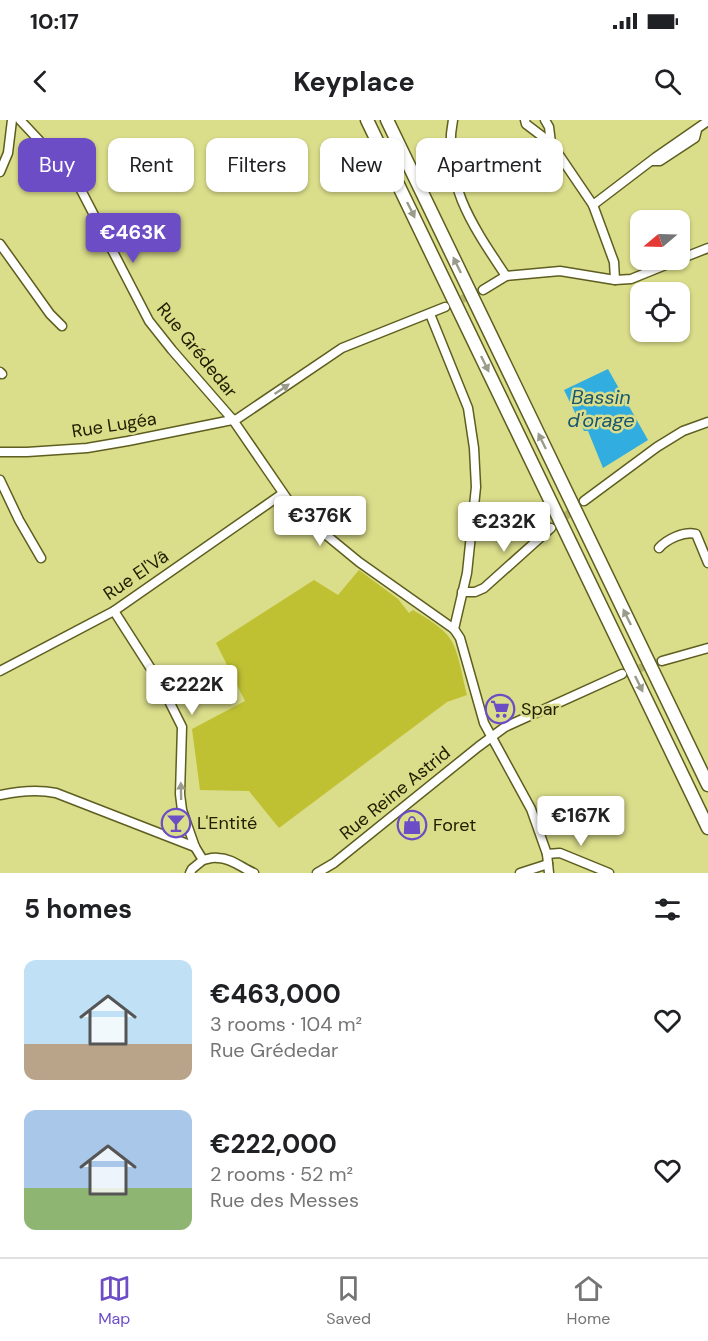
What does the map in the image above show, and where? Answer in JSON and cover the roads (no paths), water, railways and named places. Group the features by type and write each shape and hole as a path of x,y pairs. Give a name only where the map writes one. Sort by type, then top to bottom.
{"highway":[{"path":"367,120 708,828"},
{"path":"387,120 708,785"}],"street":[{"path":"0,172 8,153 12,120"},
{"name":"Rue Grédedar","path":"20,120 64,167 81,190 149,321 233,420 282,494 303,516 359,562 454,629"},
{"path":"453,120 450,130 452,168 462,204 473,226 506,276"},
{"path":"525,120 546,138"},
{"path":"545,120 551,138"},
{"path":"593,205 708,121"},
{"path":"563,160 593,205 614,262 615,280"},
{"path":"0,244 50,314 62,326"},
{"path":"690,255 708,248"},
{"path":"483,290 506,276 560,272 615,280 631,279 653,270"},
{"name":"Rue Lugéa","path":"0,452 87,448 237,419 342,348 444,307"},
{"path":"430,314 468,408 474,448 476,486 466,573 454,629 460,638 484,723 531,809 547,854 548,869 520,873"},
{"path":"584,501 657,447 683,431 708,422"},
{"path":"0,480 41,558"},
{"name":"Rue El'Vâ","path":"0,671 114,611 282,494"},
{"path":"462,592 475,592 484,588 551,528"},
{"path":"659,548 664,542 690,532 696,534 708,563"},
{"path":"114,611 160,683 182,727 182,810 195,847 203,860"},
{"path":"662,661 708,648"},
{"name":"Rue Reine Astrid","path":"317,873 334,863 505,727 622,674"},
{"path":"0,795 31,790 56,793 195,847"},
{"path":"547,854 560,854 609,873"},
{"path":"190,873 203,860 219,857 254,873"}],"water":[{"name":"Bassin d'orage","path":"608,369 648,440 603,468 588,431 584,431 564,390"}],"tunnel":[{"path":"451,304 483,290"},
{"path":"556,524 579,505"},
{"path":"628,672 662,661"}],"place":[{"name":"Spar","path":"500,709"},
{"name":"L'Entité","path":"176,823"},
{"name":"Foret","path":"412,825"}]}
